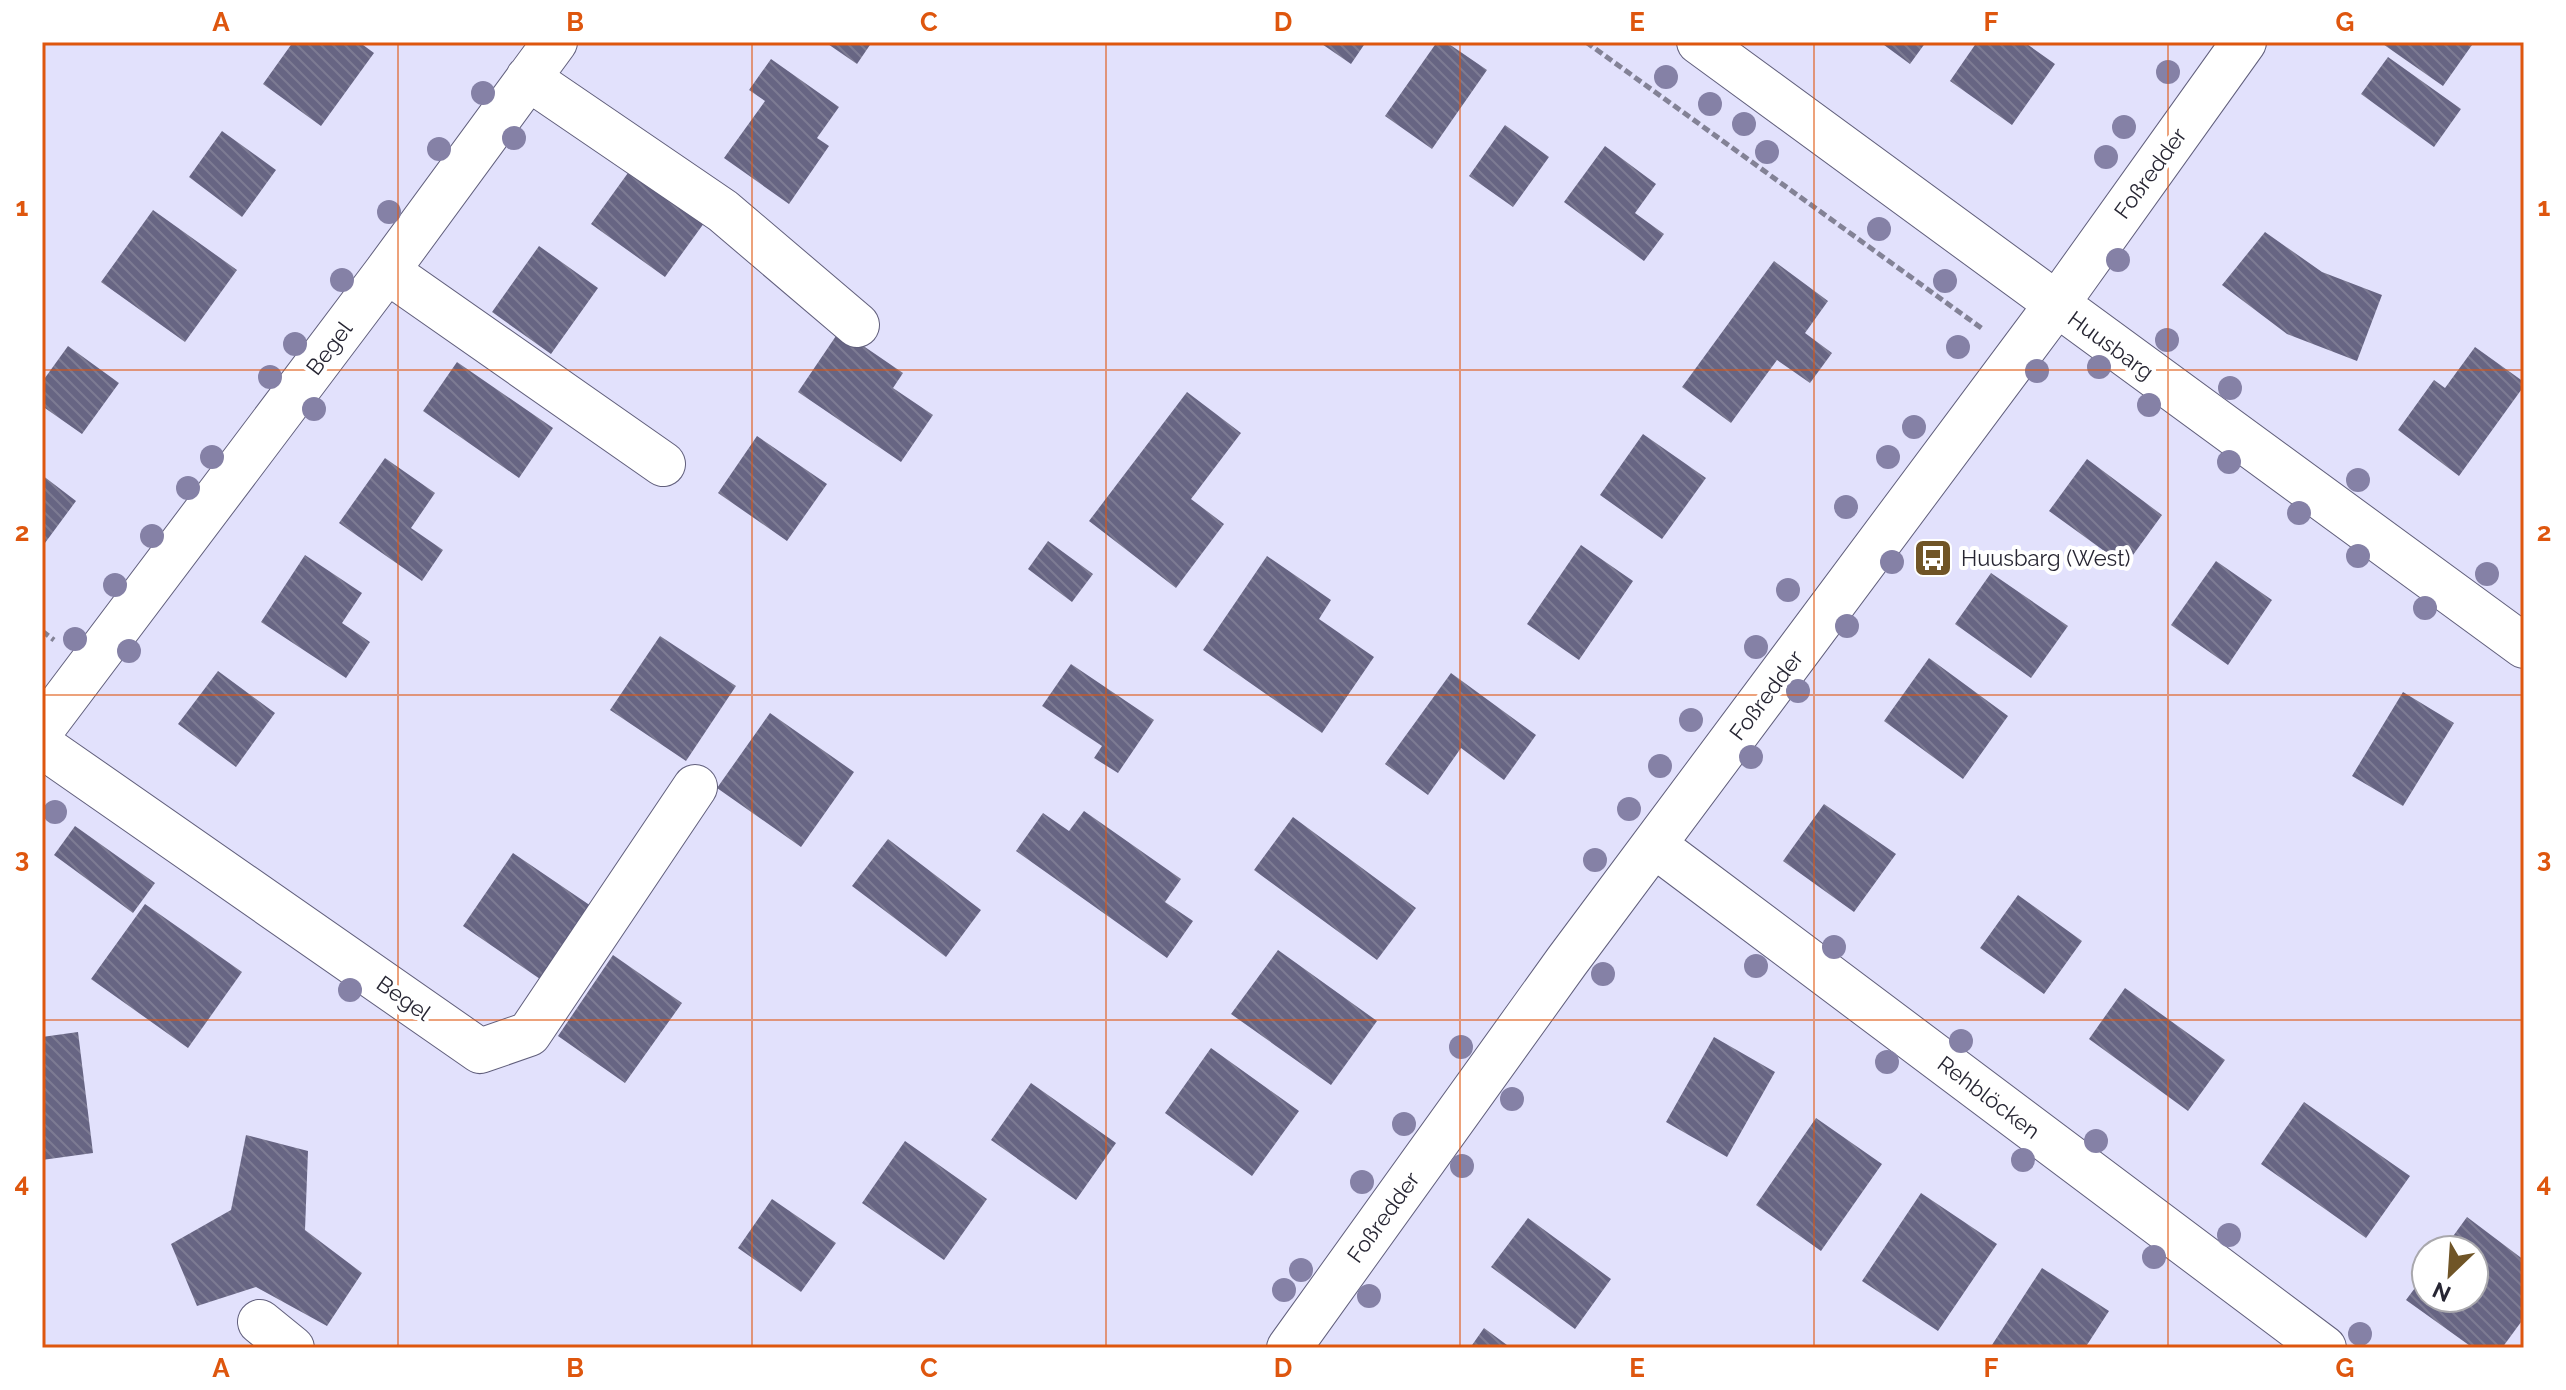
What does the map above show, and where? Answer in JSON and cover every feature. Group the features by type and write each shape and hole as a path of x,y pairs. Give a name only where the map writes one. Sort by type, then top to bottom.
{"street":[{"name":"Begel","path":"42,729 387,271 555,42"},
{"name":"Huusbarg","path":"1699,42 2524,646"},
{"name":"Foßredder","path":"1289,1348 1567,961 2056,305 2244,42"},
{"path":"528,78 723,211 857,325"},
{"path":"387,271 663,464"},
{"name":"Begel","path":"42,746 480,1051 529,1034 695,787"},
{"name":"Rehblöcken","path":"1654,845 2324,1348"}],"path":[{"path":"1586,42 2018,355"}],"building":[{"path":"293,42 359,42 374,53 321,126 263,84"},
{"path":"825,42 872,42 857,64"},
{"path":"1319,42 1366,42 1351,64"},
{"path":"1437,42 1446,42 1487,70 1432,149 1385,116"},
{"path":"1880,42 1926,42 1910,64"},
{"path":"1977,42 2024,42 2055,64 2012,125 1950,81"},
{"path":"2380,42 2468,42 2472,45 2443,86"},
{"path":"2388,57 2461,109 2434,147 2361,94"},
{"path":"771,59 839,107 817,138 829,146 789,204 724,158 765,101 749,90"},
{"path":"1505,125 1549,157 1513,207 1469,176"},
{"path":"222,131 276,170 242,217 189,177"},
{"path":"1605,146 1656,184 1635,213 1664,234 1644,261 1564,202"},
{"path":"633,166 707,219 665,277 591,224"},
{"path":"153,210 237,270 185,342 101,282"},
{"path":"2265,232 2322,272 2382,295 2357,361 2287,334 2222,285"},
{"path":"539,246 598,288 551,354 492,312"},
{"path":"1774,261 1828,301 1805,333 1832,353 1810,383 1777,360 1731,423 1682,387"},
{"path":"840,330 903,373 893,388 933,415 901,462 798,392"},
{"path":"68,346 119,383 82,434 42,406 42,382"},
{"path":"2475,347 2524,382 2524,386 2459,476 2398,430 2434,380 2445,388"},
{"path":"457,362 553,428 519,478 423,411"},
{"path":"1187,392 1241,433 1191,499 1224,524 1176,588 1089,521"},
{"path":"1643,434 1706,478 1662,539 1600,495"},
{"path":"757,436 827,484 787,541 718,493"},
{"path":"385,458 435,493 411,528 443,550 422,581 339,523"},
{"path":"2087,459 2162,515 2125,566 2049,511"},
{"path":"42,475 76,501 42,547"},
{"path":"1048,541 1093,574 1072,602 1028,569"},
{"path":"1581,545 1633,581 1579,660 1527,624"},
{"path":"305,555 362,593 342,623 370,642 346,678 261,622"},
{"path":"1267,556 1331,600 1319,619 1374,657 1322,733 1203,650"},
{"path":"2216,561 2272,600 2228,665 2171,625"},
{"path":"1991,573 2068,626 2031,678 1955,624"},
{"path":"660,636 736,686 686,761 610,710"},
{"path":"1929,658 2008,716 1963,779 1884,721"},
{"path":"1071,664 1154,720 1118,773 1094,758 1102,746 1042,706"},
{"path":"218,671 275,713 236,767 178,724"},
{"path":"1451,673 1536,735 1504,780 1461,748 1428,795 1385,764"},
{"path":"2403,692 2454,723 2403,806 2352,776"},
{"path":"770,713 854,772 801,847 717,788"},
{"path":"1824,804 1896,854 1854,912 1783,861"},
{"path":"1084,811 1181,879 1165,902 1193,921 1167,958 1016,851 1043,813 1069,831"},
{"path":"1293,817 1416,908 1377,960 1254,870"},
{"path":"75,826 155,883 133,913 54,855"},
{"path":"888,839 981,910 946,957 852,886"},
{"path":"513,853 591,906 540,979 463,926"},
{"path":"2018,895 2082,941 2044,994 1980,948"},
{"path":"145,904 242,972 188,1048 91,979"},
{"path":"1278,950 1377,1021 1331,1085 1231,1014"},
{"path":"613,955 682,1003 625,1083 558,1036"},
{"path":"2125,988 2225,1060 2188,1111 2089,1039"},
{"path":"78,1032 93,1153 42,1160 42,1037"},
{"path":"1714,1037 1775,1072 1727,1157 1666,1122"},
{"path":"1211,1048 1299,1111 1252,1176 1165,1113"},
{"path":"1031,1083 1116,1143 1076,1200 991,1140"},
{"path":"2304,1102 2410,1176 2366,1238 2261,1164"},
{"path":"1816,1118 1882,1164 1821,1251 1756,1205"},
{"path":"246,1135 308,1151 305,1230 362,1273 327,1326 256,1287 197,1306 171,1244 231,1210"},
{"path":"905,1141 987,1199 944,1260 862,1203"},
{"path":"1921,1193 1997,1244 1938,1331 1862,1281"},
{"path":"772,1199 836,1243 801,1292 738,1248"},
{"path":"2467,1217 2490,1234 2455,1234"},
{"path":"1528,1218 1611,1279 1575,1329 1491,1267"},
{"path":"2490,1234 2524,1260 2524,1318 2502,1348 2473,1348 2426,1314 2490,1314"},
{"path":"2042,1268 2109,1311 2085,1348 1990,1348"},
{"path":"1484,1328 1511,1348 1470,1348"}],"place":[{"name":"Huusbarg (West)","path":"1933,558"}]}
